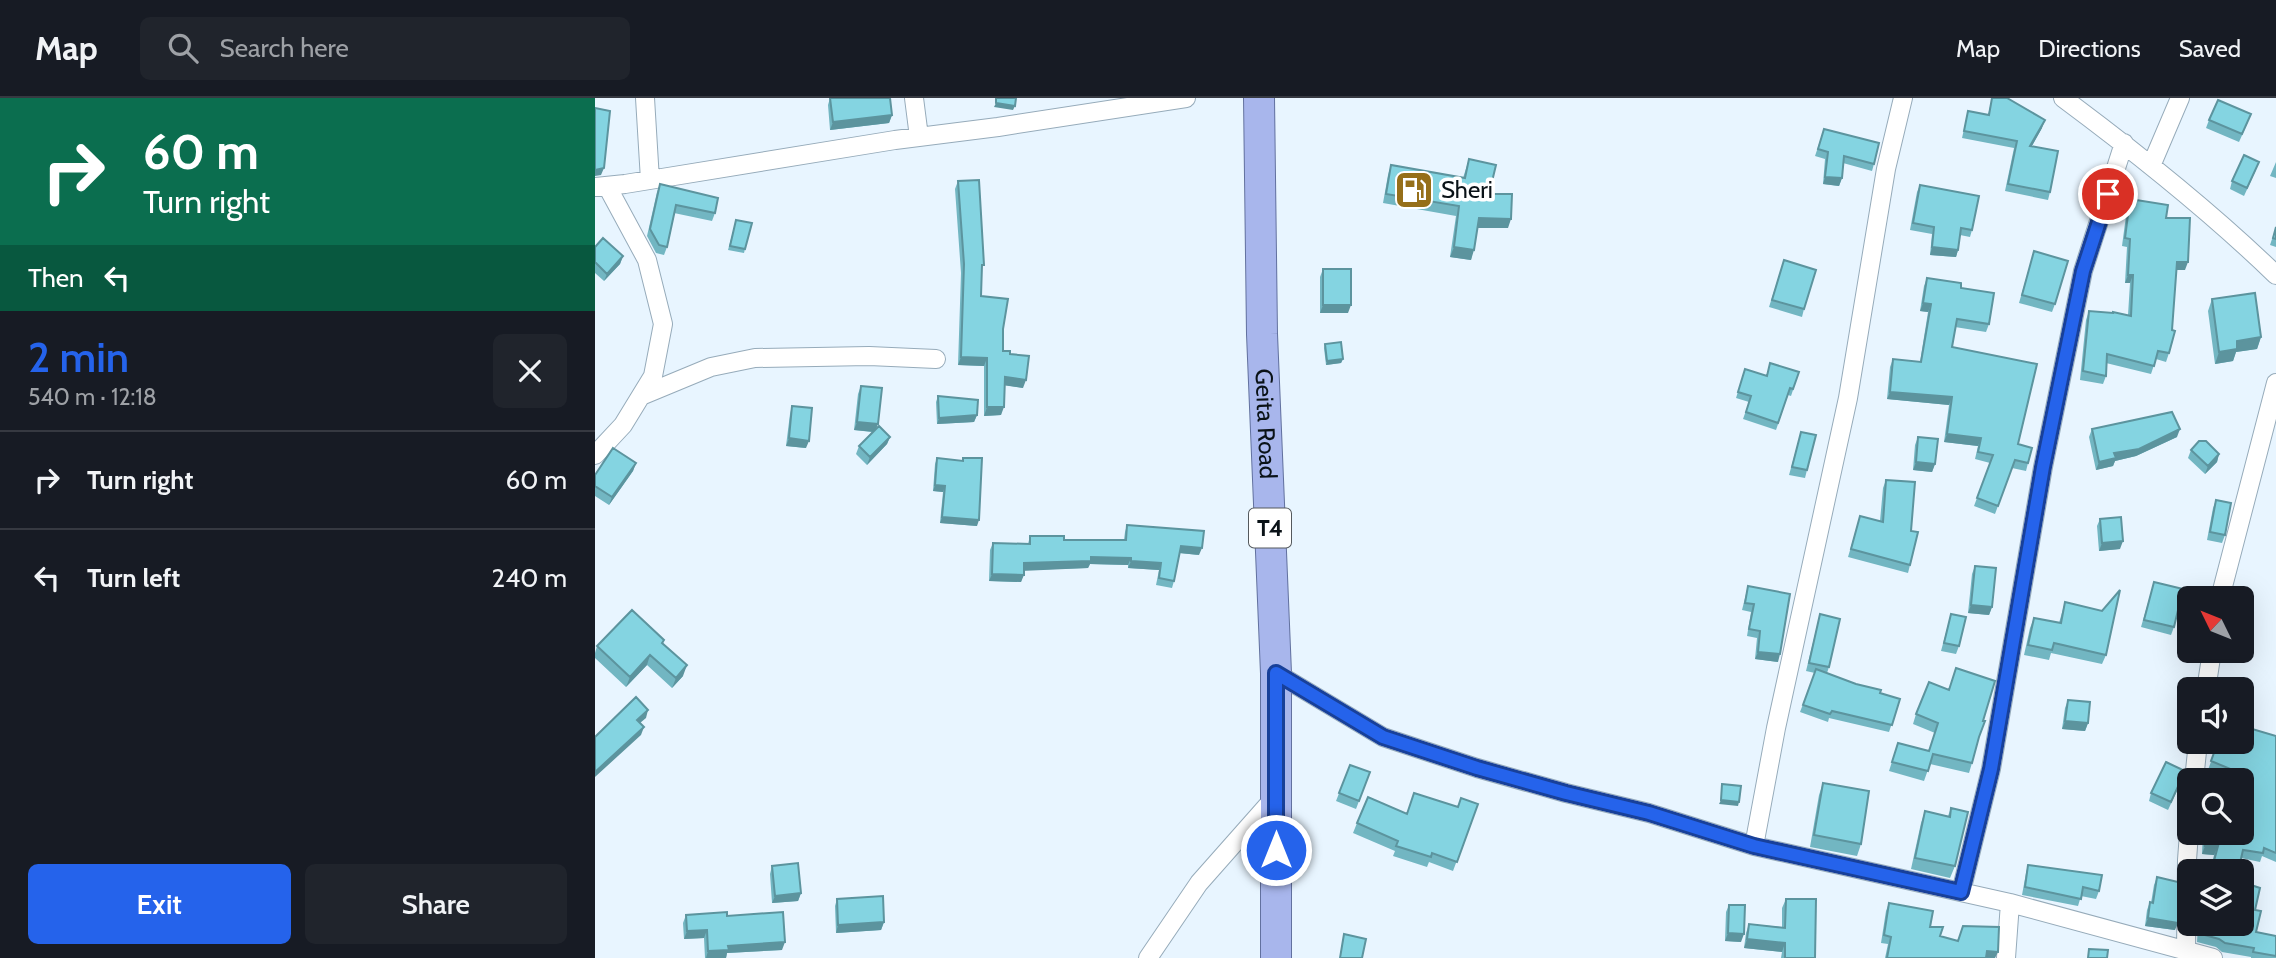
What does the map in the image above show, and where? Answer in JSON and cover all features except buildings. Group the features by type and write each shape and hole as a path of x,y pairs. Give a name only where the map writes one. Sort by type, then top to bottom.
{"highway":[{"name":"Geita Road","path":"1259,98 1262,334 1276,673 1276,958"}],"street":[{"path":"645,98 650,180"},
{"path":"914,98 919,137"},
{"path":"595,455 623,425 653,376 663,324 647,260 601,186 1185,98"},
{"path":"1754,846 1776,728 1849,398 1886,169 1903,98"},
{"path":"2063,98 2124,143 2236,237 2276,275"},
{"path":"2151,166 2180,98"},
{"path":"1961,892 1991,769 2043,467 2083,271 2124,143"},
{"path":"641,396 711,367 754,358 869,356 936,359"},
{"path":"2223,586 2276,383"},
{"path":"1276,673 1383,737 1477,768 1649,813 1754,846 2010,903 2181,952 2213,958"},
{"path":"1148,958 1199,883 1276,796"},
{"path":"2181,952 2188,845"},
{"path":"2006,958 2010,903"}],"place":[{"name":"Sheri","path":"1414,190"}],"route":[{"path":"1276,850 1276,673 1383,737 1477,768 1649,813 1754,846 1961,892 1991,769 2043,467 2083,271 2108,194"}]}
